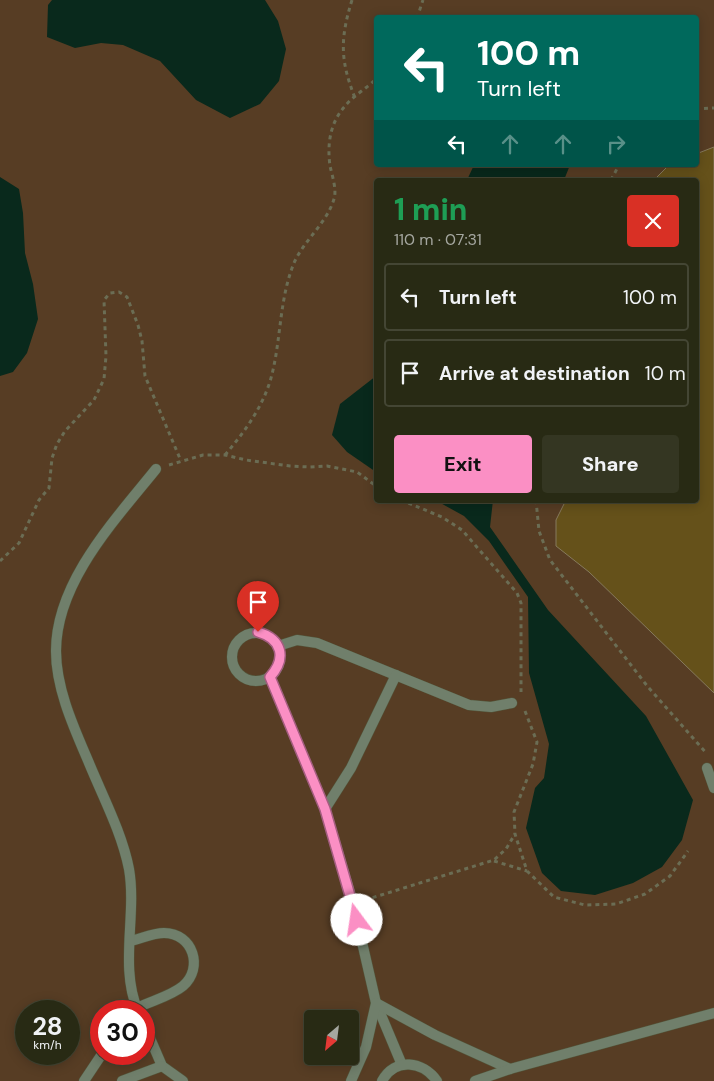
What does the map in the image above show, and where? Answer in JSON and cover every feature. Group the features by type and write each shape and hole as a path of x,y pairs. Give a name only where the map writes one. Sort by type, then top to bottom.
{"street":[{"path":"133,1000 129,967 130,889 127,862 123,846 74,727 60,680 56,650 61,619 72,587 98,541 156,469"},
{"path":"258,632 273,639 278,646 280,662 270,677 254,681 239,674 234,668 231,659 232,650 241,637 258,632"},
{"path":"278,646 297,640 317,642 470,705 491,707 512,704"},
{"path":"325,809 351,768 396,676"},
{"path":"270,677 325,809 354,903 376,1003 402,1065"},
{"path":"708,768 714,788"},
{"path":"130,941 165,933 182,938 190,946 195,958 192,976 182,987 151,1000"},
{"path":"376,1003 434,1035 510,1069"},
{"path":"352,1081 366,1047 376,1003"},
{"path":"475,1081 510,1069 714,1013"},
{"path":"155,1050 162,1066 183,1081"},
{"path":"382,1081 391,1070 402,1065 416,1064 428,1070 437,1081"},
{"path":"84,1081 95,1065"},
{"path":"122,1081 162,1066"}],"path":[{"path":"352,0 346,19 342,46 345,72 355,98"},
{"path":"418,15 423,0"},
{"path":"225,454 246,430 262,402 273,372 284,300 294,263 302,246 327,214 335,198 328,150 332,126 345,105 374,81"},
{"path":"699,109 714,108"},
{"path":"611,178 618,167"},
{"path":"0,561 19,543 39,500 49,488 52,458 57,444 65,431 94,400 104,379 106,356 104,300 110,293 119,292 127,297 142,341 145,376 154,393 181,461"},
{"path":"156,469 202,455 225,454 246,460 290,466 327,466 356,472 374,485"},
{"path":"408,503 442,517 462,530 518,594 521,603 520,685 523,700"},
{"path":"536,503 539,531 550,560 648,687 710,756"},
{"path":"524,706 537,742 533,764 514,812 515,834 527,871"},
{"path":"354,903 494,860 506,848 515,834"},
{"path":"494,860 527,871 554,897 585,905 616,904 645,894 670,876 688,851"}],"shaded area":[{"path":"0,0 714,0 714,1081 0,1081"},
{"path":"52,0 265,0 278,21 286,49 279,81 260,104 230,118 196,100 160,61 123,45 101,43 75,48 47,37 48,5"},
{"path":"473,167 569,167 565,178 468,178"},
{"path":"0,177 19,189 23,213 25,253 33,284 38,319 27,353 13,372 0,376"},
{"path":"374,378 374,471 347,452 332,435 340,404"},
{"path":"440,503 493,503 490,527 548,610 646,716 693,800 682,840 662,867 633,883 595,895 561,891 542,873 526,828 535,788 544,778 549,744 529,673 528,597 489,541 464,516"}],"building":[{"path":"714,147 714,693 589,572 556,546 556,520 564,503 699,503 699,178 656,178 667,167 699,167 699,153"}],"route":[{"path":"258,632 266,634 278,646 280,662 270,677 325,809 354,903 357,920"}]}
